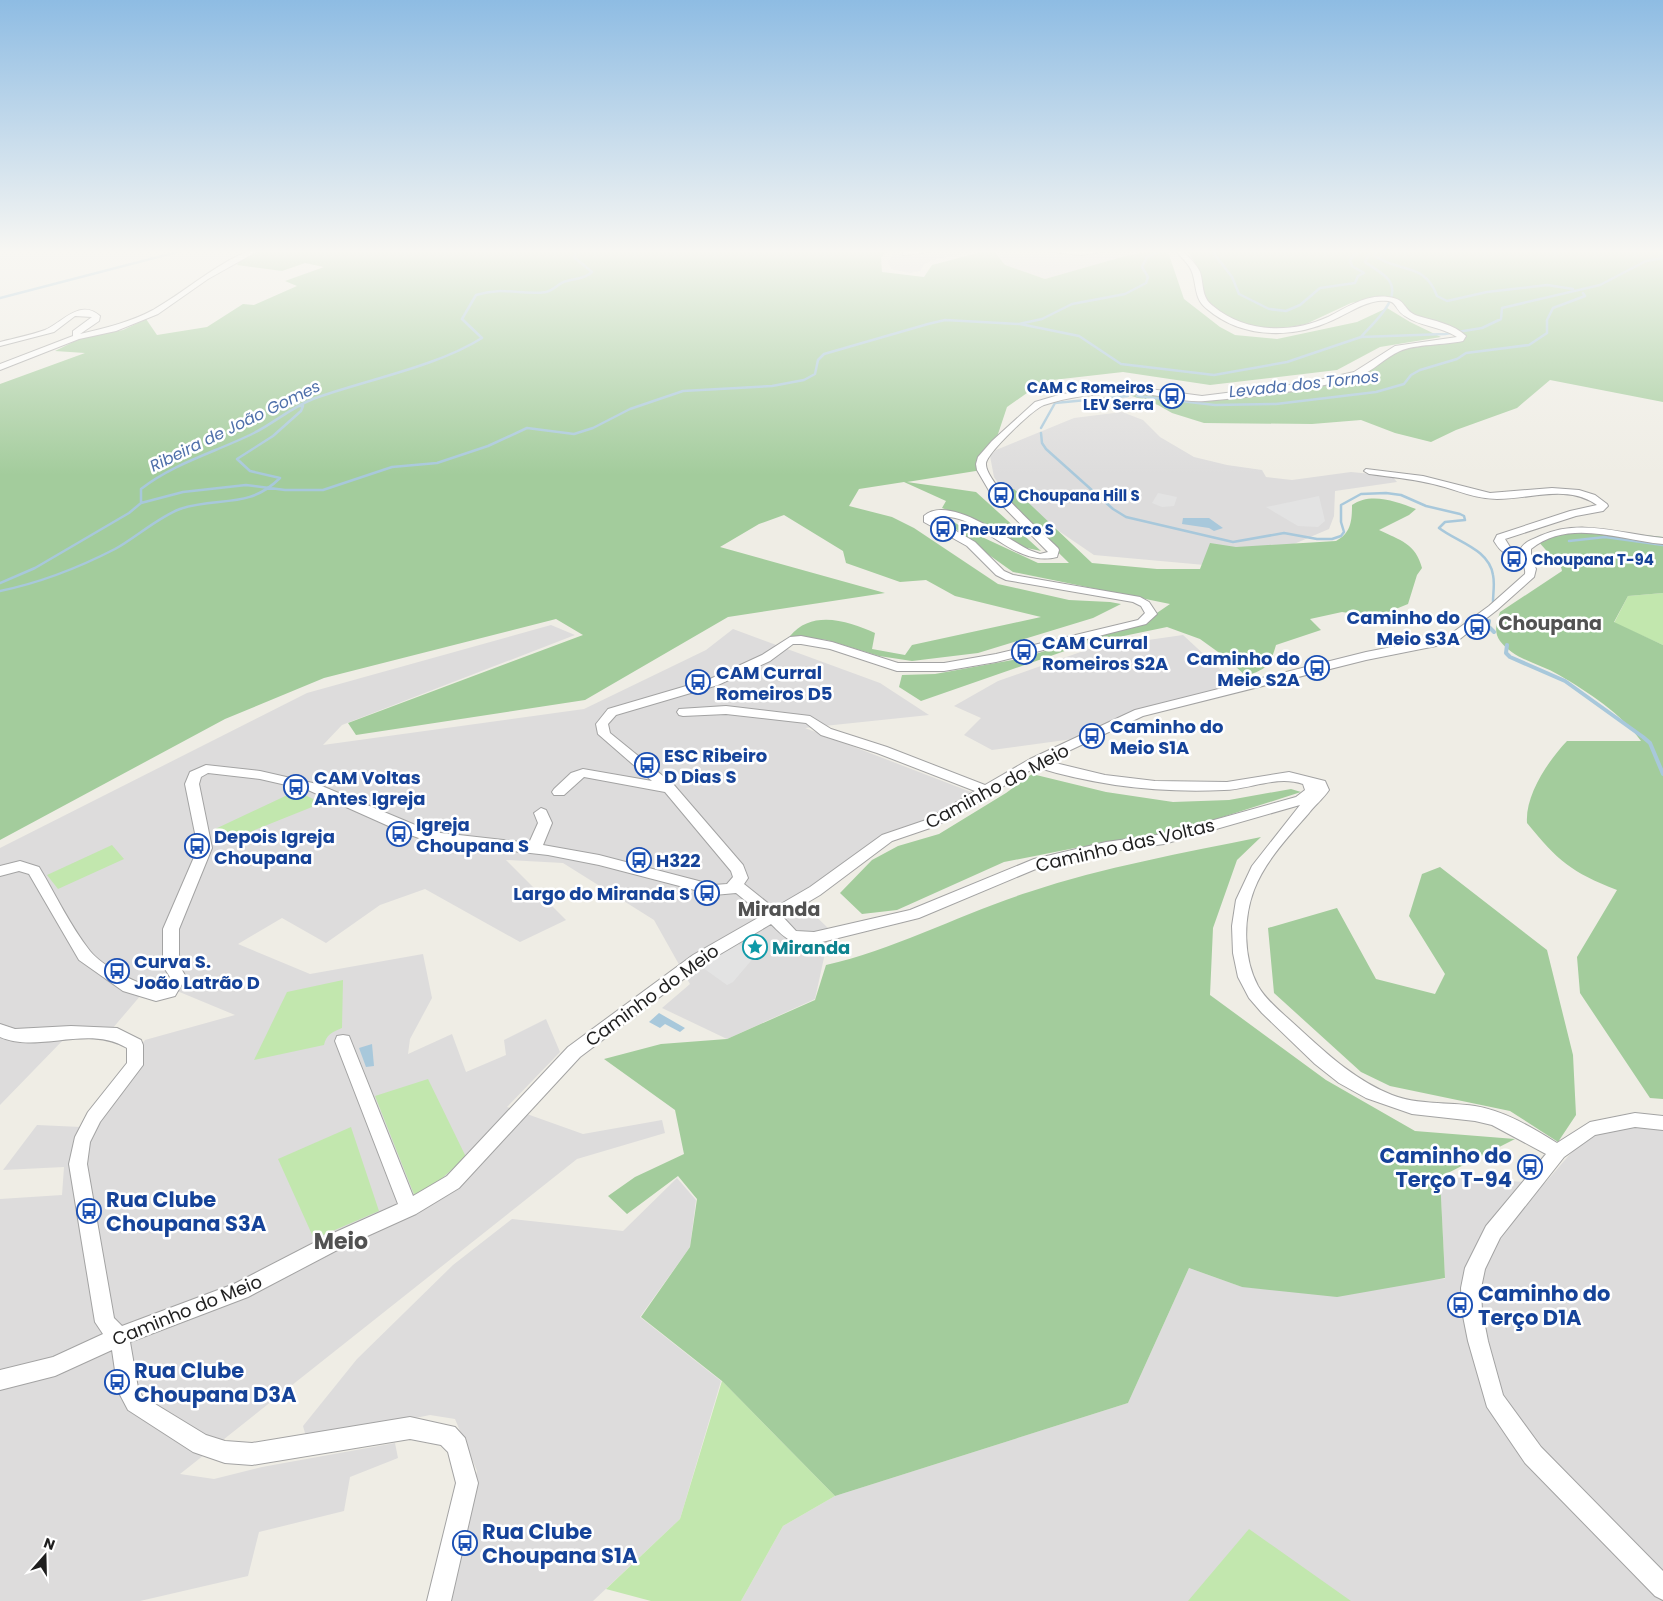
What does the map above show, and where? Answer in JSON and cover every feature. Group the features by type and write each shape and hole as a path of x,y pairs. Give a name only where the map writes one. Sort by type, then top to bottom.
{"street":[{"path":"0,344 49,330 56,326"},
{"path":"77,337 76,333 86,326"},
{"path":"0,367 77,337 119,326"},
{"path":"1242,326 1248,329 1271,333 1310,326"},
{"path":"0,871 20,866 34,871 85,956 130,987 156,995 169,992 178,977 172,966 171,929 205,848 192,784 195,775 206,769 260,775 312,787 407,829 430,837 534,848 599,860 714,890 724,890 736,885 740,878 738,868 669,788 604,734 602,724 612,712 714,682 766,658 790,641 802,640 832,646 897,668 944,667 996,658 1148,618 1151,614 1150,610 1136,599 1010,578 1000,573 971,544 928,520 929,516 934,513 956,514 1029,554 1047,558 1053,555 1054,550 1048,541 1015,514 995,492 982,470 983,457 995,443 1038,404 1062,397 1115,391 1142,391 1202,398 1306,386 1357,374 1398,348 1460,339 1461,334 1438,326"},
{"path":"1369,470 1443,483 1480,494 1497,496 1570,492 1586,495 1602,504 1603,506 1599,509 1574,513 1501,536 1499,541 1502,546 1525,560"},
{"name":"Caminho do Meio","path":"0,1380 55,1366 119,1338 241,1291 336,1240 409,1208 453,1182 574,1052 699,958 772,914 815,891 887,838 931,824 984,790 1035,762 1140,714 1366,656 1452,639 1493,608 1530,575 1531,569 1525,560 1523,552 1526,548 1537,540 1564,530 1608,532 1663,541"},
{"path":"683,712 726,710 810,720 826,732 882,750 984,790"},
{"path":"1035,762 1078,775 1145,782 1228,786 1285,775 1295,776 1320,784 1322,790 1305,808 1264,860 1246,889 1241,913 1240,938 1244,971 1262,1004 1332,1071 1362,1089 1388,1101 1414,1107 1485,1116 1499,1120 1558,1152"},
{"path":"559,792 576,776 583,773 669,788"},
{"name":"Caminho das Voltas","path":"736,885 772,914 791,934 807,938 914,914 1039,862 1106,847 1164,839 1301,800 1312,791 1309,781"},
{"path":"534,848 545,823 541,813"},
{"path":"0,1030 14,1036 71,1032 117,1034 135,1045 135,1065 94,1117 81,1142 78,1164 105,1322 119,1338 124,1358 128,1391 136,1403 201,1444 225,1452 252,1454 410,1428 446,1434 458,1446 467,1483 439,1601"},
{"path":"343,1041 409,1208"},
{"path":"1663,1123 1635,1120 1590,1129 1558,1152 1493,1232 1475,1268 1471,1288 1472,1311 1478,1341 1494,1400 1512,1429 1533,1455 1663,1588"}],"shaded area":[{"path":"1122,412 1143,420 1160,437 1194,457 1227,465 1262,470 1266,477 1292,480 1351,472 1392,476 1397,482 1335,491 1334,516 1329,529 1238,568 1094,555 1006,495 994,477 990,456 996,450 1074,418"},
{"path":"1158,493 1177,497 1174,506 1162,507 1152,503"},
{"path":"1319,496 1325,521 1318,527 1298,526 1266,507"},
{"path":"551,625 575,635 342,725 323,745 584,709 706,650 733,629 880,683 929,715 805,728 971,792 796,897 830,930 815,999 727,1039 662,1008 690,984 654,920 563,863 506,860 566,920 520,942 425,889 380,905 326,943 282,918 238,944 310,974 423,954 432,998 410,1039 408,1054 452,1034 466,1072 506,1055 504,1040 546,1019 560,1052 507,1107 583,1134 662,1120 665,1133 577,1159 180,1474 214,1479 262,1467 395,1443 398,1458 350,1477 344,1511 259,1532 248,1576 140,1601 0,1601 0,1199 62,1195 64,1167 3,1170 37,1125 81,1127 145,1040 235,1015 153,981 112,1029 66,1037 0,1105 0,848 307,693"},
{"path":"1183,635 1237,685 1134,711 1073,739 992,750 964,735 981,718 954,706 998,681 1092,648"},
{"path":"734,941 755,956 733,982 727,985 699,965"},
{"path":"1642,1124 1663,1126 1663,1601 741,1601 783,1526 835,1496 1128,1403 1189,1268 1242,1287 1445,1279 1440,1177 1545,1183 1584,1138"},
{"path":"677,1178 696,1200 690,1247 640,1317 721,1381 680,1519 593,1601 443,1601 477,1471 455,1419 430,1415 307,1440 303,1426 357,1359 453,1265 512,1219 623,1231"}],"green space":[{"path":"132,326 151,326 157,335 207,327 1218,326 1235,335 1277,339 1340,326 1418,326 1441,337 1380,347 1337,370 1210,385 1123,372 1044,381 1007,407 995,443 982,470 907,482 976,492 1041,551 1022,547 974,520 942,508 946,501 904,482 859,489 849,506 892,517 914,528 998,584 1069,600 1121,604 1093,618 978,653 912,661 879,656 827,640 790,636 809,622 831,620 854,625 875,633 872,649 905,655 912,645 1041,617 955,596 926,580 900,582 846,563 843,551 784,515 759,524 720,547 885,593 728,617 585,700 356,735 348,723 583,635 556,619 324,678 225,719 0,840 0,384 85,353 55,351 81,338 123,330"},
{"path":"1244,326 1297,326 1269,331"},
{"path":"1435,326 1663,326 1663,402 1550,380 1517,408 1456,430 1431,442 1395,433 1361,420 1312,424 1204,423 1172,413 1158,405 1129,395 1133,391 1202,399 1306,386 1357,374 1386,354 1462,336"},
{"path":"1006,489 1014,489 1092,563 1157,569 1200,569 1210,543 1236,547 1336,541 1345,534 1350,526 1352,505 1367,499 1383,499 1416,509 1409,515 1379,530 1400,540 1411,548 1416,553 1422,568 1417,575 1408,604 1376,617 1342,612 1310,619 1321,630 1276,645 1267,666 1246,676 1225,657 1200,639 1167,627 1085,644 921,701 899,687 902,675 935,674 1023,658 1151,617 1170,604 1013,572 947,522 952,521 967,530 1038,563 1069,563 1000,495"},
{"path":"1564,530 1608,531 1663,537 1663,593 1628,596 1614,622 1663,645 1663,1099 1650,1098 1580,993 1577,957 1617,890 1601,884 1566,864 1527,823 1530,801 1539,779 1552,758 1567,741 1641,741 1604,704 1559,675 1513,653 1498,637 1496,626 1500,612 1562,571 1561,567 1537,540"},
{"path":"1663,593 1663,645 1614,623 1628,596"},
{"path":"1032,774 1106,792 1173,802 1229,800 1291,789 1301,792 1163,836 1080,847 1004,862 897,910 862,914 840,893 872,860 898,846 939,834 1006,793"},
{"path":"296,791 322,803 217,845 213,830"},
{"path":"1261,837 1237,860 1213,928 1210,995 1326,1080 1415,1131 1515,1139 1440,1177 1445,1278 1337,1297 1242,1287 1189,1268 1128,1403 835,1496 722,1381 641,1317 690,1247 697,1199 678,1176 627,1214 608,1196 635,1177 684,1154 675,1110 604,1059 661,1044 727,1039 815,1000 826,965 878,950 1029,892 1115,868"},
{"path":"112,845 124,859 58,889 47,875"},
{"path":"1440,867 1547,950 1573,1055 1576,1115 1558,1142 1510,1111 1390,1086 1361,1072 1274,993 1268,928 1337,908 1376,979 1435,994 1445,974 1409,916 1422,874"},
{"path":"343,980 342,1028 330,1034 324,1045 254,1060 287,992"},
{"path":"428,1079 466,1157 440,1180 415,1197 375,1096"},
{"path":"351,1127 379,1211 314,1239 278,1159"},
{"path":"722,1381 835,1496 783,1526 741,1601 651,1601 606,1589 680,1519"},
{"path":"1249,1529 1351,1601 1188,1601"}],"water":[{"path":"1183,518 1209,518 1223,528 1214,531 1209,528 1182,524"},
{"path":"659,1013 685,1028 680,1032 665,1024 660,1028 649,1022"},
{"path":"372,1044 374,1066 366,1067 359,1048"}],"waterway":[{"name":"Ribeira de João Gomes","path":"141,503 141,489 154,480 196,458 254,433 298,406 333,392 444,357 482,338 469,326"},
{"path":"268,488 323,490 392,467 437,463 488,446 527,428 574,434 593,428 630,409 683,391 772,386 804,380 815,374 818,360 824,354 922,326"},
{"path":"1028,326 1079,336 1121,364 1214,375 1287,362 1361,337"},
{"path":"1361,337 1372,326"},
{"path":"1361,337 1445,334 1487,326"},
{"name":"Levada dos Tornos","path":"1137,396 1215,405 1276,404 1376,392 1404,384 1411,375 1420,370 1457,359 1466,353 1529,345 1547,333 1547,326"},
{"name":"Levada dos Tornos","path":"1041,428 1055,403 1128,396"},
{"path":"268,488 280,478 250,471 237,459 273,436 301,411 303,406 300,406"},
{"name":"Levada dos Tornos","path":"1041,433 1042,443 1046,449 1113,509 1126,517 1233,542 1284,533 1317,539 1332,539 1341,536 1344,532 1341,522 1341,505 1361,494 1386,493 1401,495 1426,506 1460,514 1464,516 1465,520 1445,522 1439,528 1479,552 1485,559 1493,575 1493,602"},
{"path":"141,503 183,492 246,485 268,488"},
{"path":"0,591 44,579 88,562 115,549 172,512 194,505 232,501 256,495 268,488"},
{"name":"Ribeira de João Gomes","path":"0,583 35,568 129,513 141,503"},
{"path":"1569,541 1605,537 1663,545"},
{"name":"Levada dos Tornos","path":"1489,621 1488,626 1494,632"},
{"name":"Levada dos Tornos","path":"1507,645 1506,653 1510,657 1565,681 1643,737 1650,743 1663,774"}],"place":[{"name":"CAM C Romeiros LEV Serra","path":"1172,396"},
{"name":"Choupana Hill S","path":"1001,495"},
{"name":"Pneuzarco S","path":"943,529"},
{"name":"Choupana T-94","path":"1514,559"},
{"name":"Caminho do Meio S3A","path":"1477,627"},
{"name":"CAM Curral Romeiros S2A","path":"1024,652"},
{"name":"Caminho do Meio S2A","path":"1317,668"},
{"name":"CAM Curral Romeiros D5","path":"698,682"},
{"name":"Caminho do Meio S1A","path":"1092,736"},
{"name":"ESC Ribeiro D Dias S","path":"647,765"},
{"name":"CAM Voltas Antes Igreja","path":"296,787"},
{"name":"Igreja Choupana S","path":"399,834"},
{"name":"Depois Igreja Choupana","path":"197,846"},
{"name":"H322","path":"639,860"},
{"name":"Largo do Miranda S","path":"707,893"},
{"name":"Miranda","path":"755,947"},
{"name":"Curva S. João Latrão D","path":"117,971"},
{"name":"Caminho do Terço T-94","path":"1530,1167"},
{"name":"Rua Clube Choupana S3A","path":"89,1211"},
{"name":"Caminho do Terço D1A","path":"1460,1305"},
{"name":"Rua Clube Choupana D3A","path":"117,1382"},
{"name":"Rua Clube Choupana S1A","path":"465,1543"}],"district":[{"name":"Choupana","path":"1550,623"},
{"name":"Miranda","path":"779,909"},
{"name":"Meio","path":"341,1241"}]}
